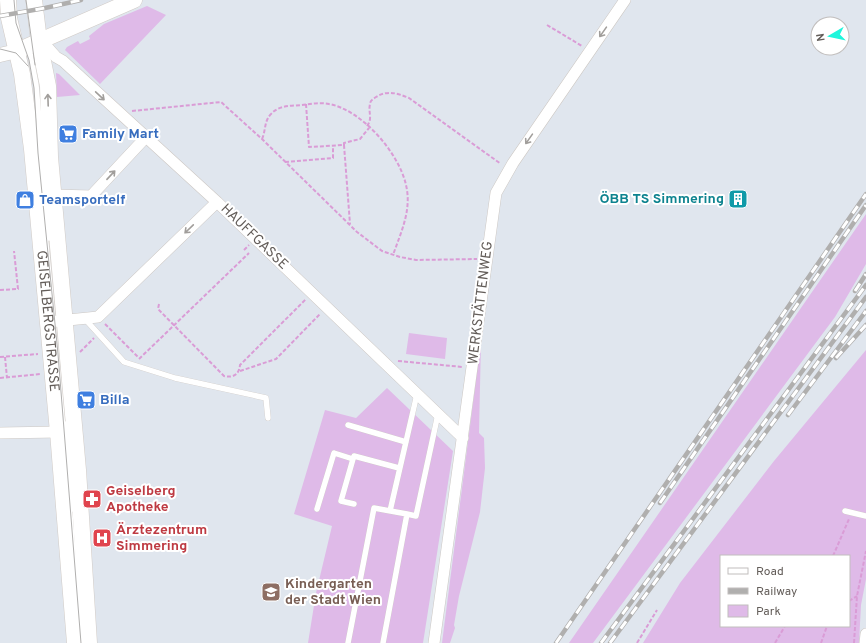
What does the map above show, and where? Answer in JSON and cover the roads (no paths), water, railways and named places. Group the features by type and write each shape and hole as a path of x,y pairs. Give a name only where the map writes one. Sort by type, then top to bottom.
{"main road":[{"name":"GEISELBERGSTRASSE","path":"8,0 48,86 49,145 53,195 57,322 51,353 76,643"},
{"name":"GEISELBERGSTRASSE","path":"34,0 37,23 26,41 22,74 78,470 89,643"},
{"path":"26,41 134,0"}],"street":[{"name":"WERKSTÄTTENWEG","path":"434,643 496,193 509,169 625,0"},
{"path":"0,55 26,41"},
{"name":"HAUFFGASSE","path":"26,41 63,61 124,119 146,137 217,202 463,438"},
{"path":"53,195 91,196 146,137"},
{"path":"57,322 98,317 217,202"},
{"path":"0,433 58,432"},
{"path":"865,643 866,634"}],"lane":[{"path":"26,41 36,85 50,247"},
{"path":"31,145 42,168"},
{"path":"85,319 124,362 175,378 266,398 268,418"},
{"path":"390,511 417,394"},
{"path":"348,643 374,508 416,516 438,414"},
{"path":"65,416 73,514"},
{"path":"348,425 406,442"},
{"path":"317,509 334,454 353,459"},
{"path":"354,504 342,501 354,456 399,468"},
{"path":"845,511 866,516"},
{"path":"383,643 407,514"},
{"path":"79,598 82,643"}],"tram line":[{"path":"14,0 16,23 29,60 34,88 38,153 58,354 81,643"},
{"path":"26,0 35,65"},
{"path":"0,49 16,53 28,66"}],"railway":[{"path":"0,16 81,0"},
{"path":"556,643 866,194"},
{"path":"660,503 866,205"},
{"path":"855,291 866,274"},
{"path":"601,643 866,285"},
{"path":"610,643 866,297"},
{"path":"788,415 866,311"},
{"path":"836,358 866,325"}],"place":[{"name":"Family Mart","path":"68,134"},
{"name":"ÖBB TS Simmering","path":"738,199"},
{"name":"Teamsportelf","path":"25,200"},
{"name":"Billa","path":"86,400"},
{"name":"Geiselberg Apotheke","path":"92,499"},
{"name":"Ärztezentrum Simmering","path":"102,538"},
{"name":"Kindergarten der Stadt Wien","path":"271,592"}]}
